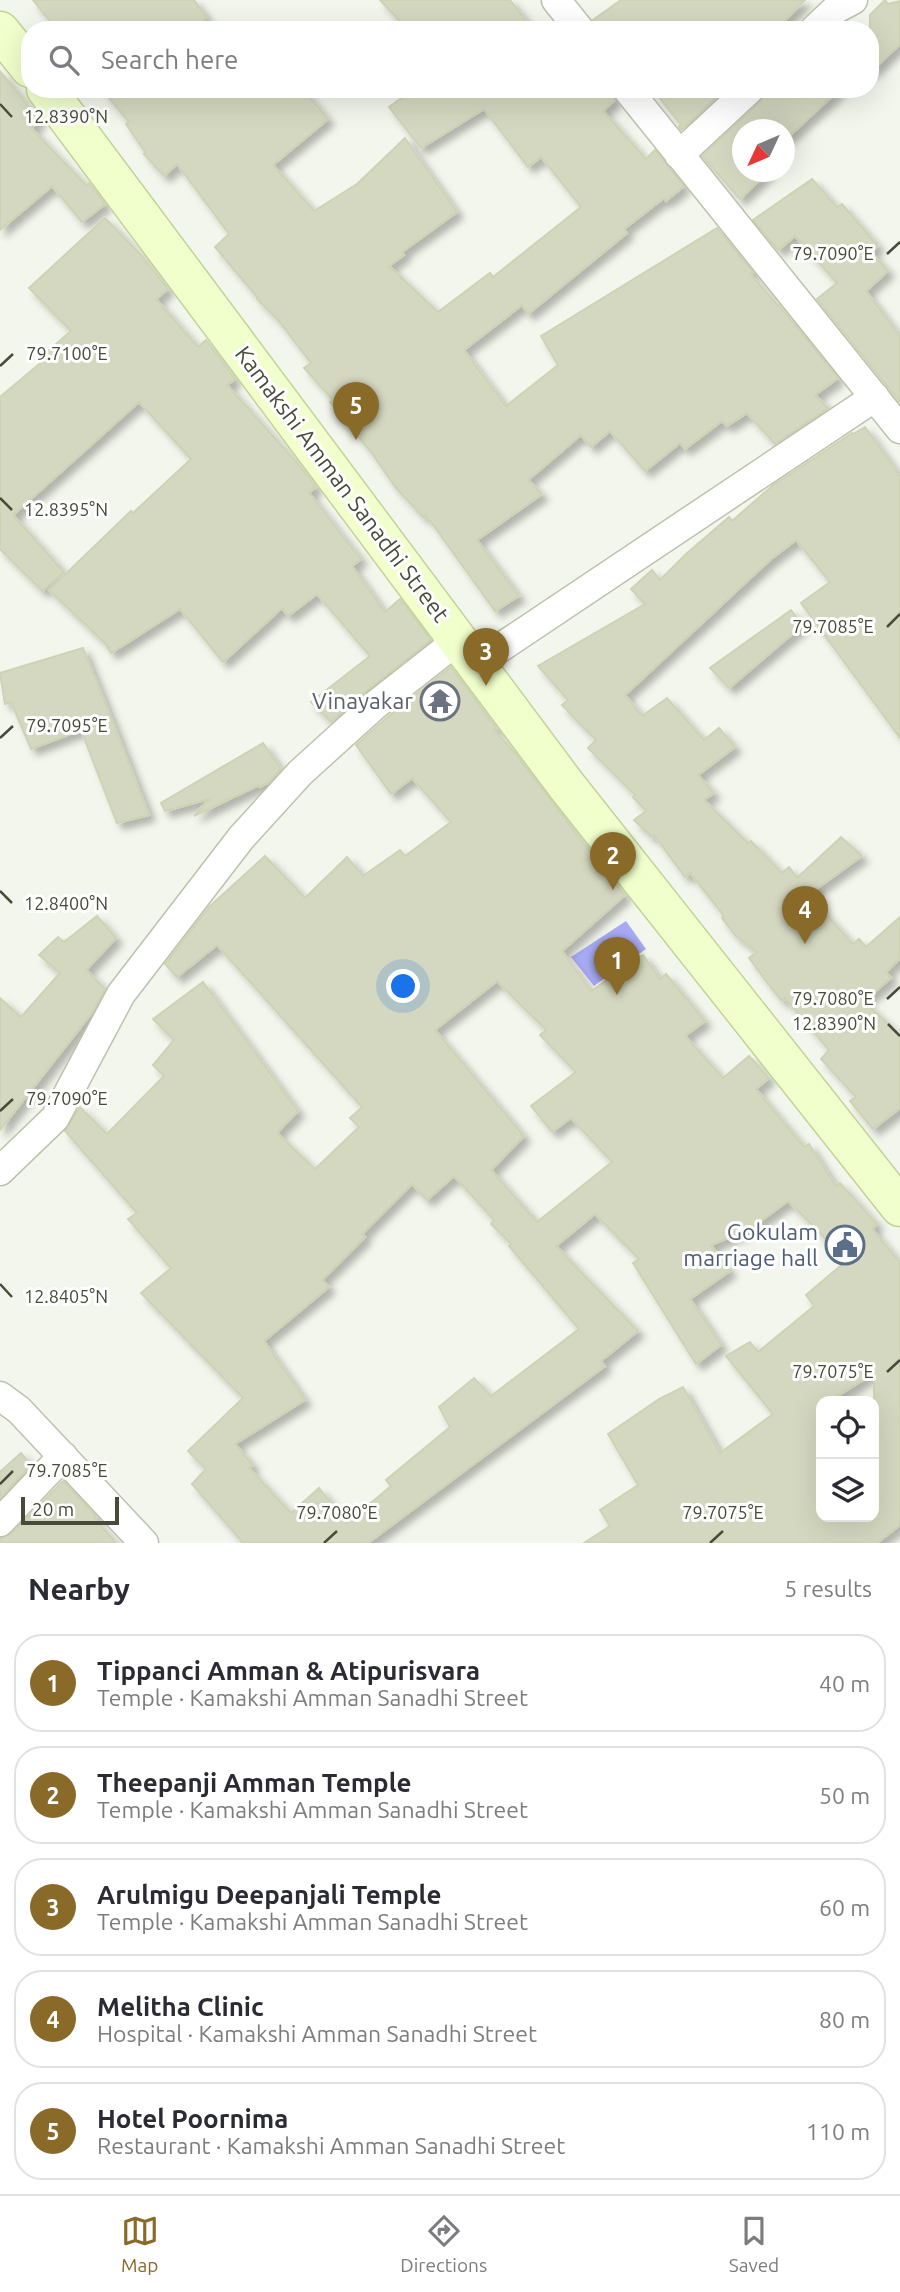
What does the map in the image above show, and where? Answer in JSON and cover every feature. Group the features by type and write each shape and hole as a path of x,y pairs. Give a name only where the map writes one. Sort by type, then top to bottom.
{"main road":[{"path":"0,31 21,57"},
{"name":"Kamakshi Amman Sanadhi Street","path":"53,98 575,796 900,1207"}],"street":[{"path":"556,0 573,21"},
{"path":"823,21 836,9 853,0"},
{"path":"634,98 900,429"},
{"path":"679,155 740,98"},
{"path":"0,1171 55,1118 121,994 241,838 300,773 374,706 467,652 875,397"},
{"path":"0,1396 19,1410 144,1543"},
{"path":"0,1522 63,1456"}],"water":[{"path":"626,921 646,949 594,986 571,957"}],"building":[{"path":"33,0 194,0 207,18 203,21 50,21"},
{"path":"380,0 510,0 526,21 400,21"},
{"path":"621,0 805,0 785,21 593,20"},
{"path":"885,0 888,4 900,1 900,44 879,64 879,21 870,21 870,15"},
{"path":"0,71 40,121 31,128 86,185 89,183 105,204 82,222 52,186 0,230"},
{"path":"109,98 310,98 328,119 273,165 314,211 357,184 405,138 457,212 402,252 404,255 389,266 438,312 490,273 493,277 581,207 541,157 528,167 484,109 421,148 389,107 402,98 614,98 603,111 646,159 655,150 684,186 624,229 627,233 528,314 522,305 464,350 506,406 558,365 541,336 717,228 753,272 750,274 838,378 815,395 828,408 775,444 747,413 727,426 722,421 685,449 680,443 645,471 610,431 591,447 581,435 528,480 542,494 477,540 519,596 495,611 426,515 424,518 396,488 330,402 333,400 304,368 311,363 278,320 257,299 215,247 229,234 177,164 164,176 144,154 126,124 129,122"},
{"path":"660,98 715,98 681,130 681,125"},
{"path":"762,98 830,98 795,131 795,119 742,119"},
{"path":"732,128 732,182 758,182 740,199 702,156"},
{"path":"812,179 837,207 842,204 878,246 871,252 888,271 866,291 900,336 900,402 817,299 837,283 795,236 778,250 753,220"},
{"path":"105,218 141,255 168,289 156,299 198,347 206,340 235,379 227,385 316,487 309,493 361,559 352,566 385,612 400,599 431,640 331,722 311,702 370,656 317,594 288,616 282,608 223,662 180,609 111,653 106,644 49,590 131,511 133,513 191,459 139,402 13,515 64,572 42,591 0,549 0,397 44,360 41,357 71,331 29,288"},
{"path":"865,427 900,476 900,738 801,603 830,582 796,540 770,560 625,695 642,716 667,698 704,740 719,728 735,747 698,775 714,793 704,800 748,843 751,841 782,873 789,867 797,878 841,837 862,856 808,895 853,944 859,939 866,947 900,917 900,958 886,972 891,978 864,1001 900,1036 900,1108 873,1129 850,1101 856,1097 821,1059 829,1050 785,998 782,1001 749,958 757,952 735,935 722,918 724,916 690,873 685,877 654,835 652,837 634,820 646,811 633,797 635,795 588,748 596,740 562,705 568,700 538,666 645,604 631,589 652,570 660,580 729,517 732,521 772,486"},
{"path":"791,610 803,625 729,688 710,668"},
{"path":"83,648 149,815 117,823 81,730 31,749 11,702 5,704 0,673"},
{"path":"451,667 496,728 494,730 625,895 562,951 591,991 643,955 660,979 666,974 705,1021 685,1036 723,1078 749,1056 769,1078 756,1089 804,1147 809,1144 836,1186 840,1183 877,1224 872,1229 900,1262 900,1525 877,1543 584,1543 610,1526 600,1510 638,1485 608,1434 659,1399 683,1387 720,1453 773,1414 726,1356 750,1342 758,1352 814,1306 806,1295 845,1262 788,1201 750,1229 711,1245 730,1271 690,1299 721,1345 696,1364 633,1263 639,1259 595,1214 556,1246 638,1331 601,1361 605,1366 368,1543 243,1543 192,1484 206,1469 188,1451 243,1398 141,1293 171,1268 128,1219 137,1213 65,1131 80,1107 107,1134 164,1076 153,1065 174,1040 153,1019 203,982 298,1111 277,1133 315,1169 359,1127 350,1118 362,1107 217,945 177,977 165,964 209,907 265,856 305,898 347,857 363,876 400,850 405,856 451,822 412,778 391,794 356,745","holes":["497,981 546,1030 540,1035 576,1072 531,1106 552,1132 571,1118 612,1162 537,1222 491,1170 524,1136 435,1030","454,1176 494,1220 491,1224 511,1244 509,1246 579,1329 491,1396 474,1378 439,1407 450,1427 386,1480 391,1486 347,1523 319,1488 291,1513 249,1468 253,1465 235,1444 305,1400 264,1341 329,1287 322,1280 365,1237 362,1234 412,1184 427,1200"]},
{"path":"263,743 281,769 268,783 194,816 209,799 165,811 161,803"},
{"path":"97,916 116,938 86,970 105,989 91,1014 0,1130 0,998 21,1017 60,973 39,955 58,937 64,942"},
{"path":"21,1453 31,1465 0,1498 0,1472"},
{"path":"63,1481 96,1516 94,1518 116,1543 0,1543 0,1538 12,1533"}],"place":[{"name":"Hotel Poornima","path":"356,440"},
{"name":"Arulmigu Deepanjali Temple","path":"486,686"},
{"name":"Vinayakar","path":"440,701"},
{"name":"Theepanji Amman Temple","path":"613,890"},
{"name":"Melitha Clinic","path":"805,944"},
{"name":"Tippanci Amman & Atipurisvara","path":"617,995"},
{"name":"Gokulam marriage hall","path":"845,1245"}]}
